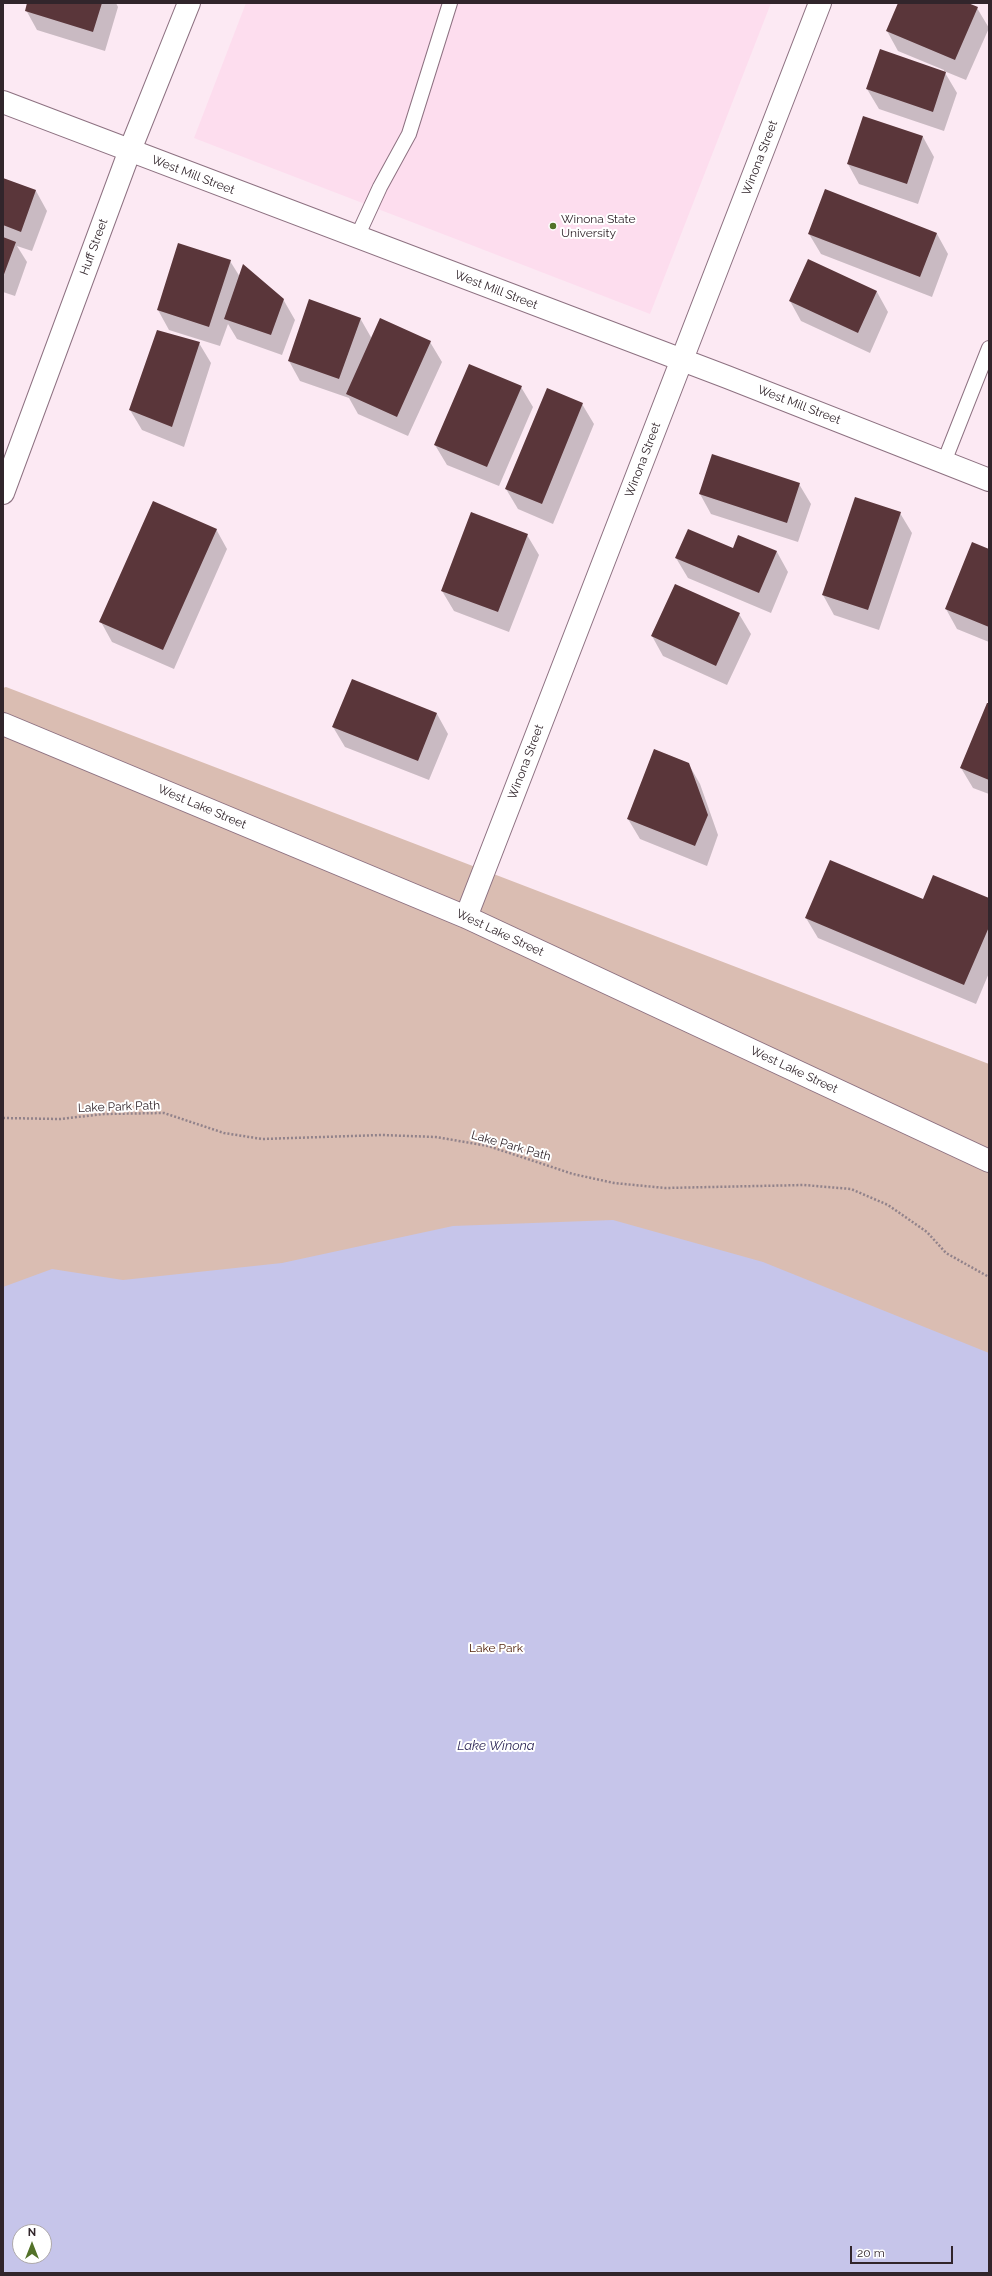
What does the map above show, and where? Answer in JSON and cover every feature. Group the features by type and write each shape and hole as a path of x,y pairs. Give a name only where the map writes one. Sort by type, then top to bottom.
{"street":[{"name":"Huff Street","path":"3,493 130,150 189,3"},
{"name":"Winona Street","path":"466,917 820,3"},
{"name":"West Mill Street","path":"3,102 682,360 989,480"},
{"name":"West Lake Street","path":"3,724 466,917 989,1161"}],"lane":[{"path":"357,237 380,187 409,134 450,3"},
{"path":"944,462 989,348"}],"path":[{"name":"Lake Park Path","path":"3,1118 60,1119 104,1114 164,1113 224,1133 262,1140 382,1136 436,1137 488,1146 573,1174 621,1184 665,1188 804,1185 852,1189 888,1205 927,1232 946,1253 989,1277"}],"shaded area":[{"name":"Winona State University","path":"246,3 771,3 650,314 194,138"}],"green space":[{"name":"Lake Winona","path":"6,687 989,1064 989,2273 3,2273 3,688"}],"water":[{"name":"Lake Winona","path":"613,1220 763,1262 989,1353 989,2273 3,2273 3,1287 52,1269 123,1280 282,1263 453,1226"}],"building":[{"path":"27,3 102,3 93,32 25,11"},
{"path":"898,3 968,3 978,7 955,60 886,31"},
{"path":"880,49 946,72 933,112 866,89"},
{"path":"863,116 923,136 907,184 847,164"},
{"path":"3,178 36,190 21,232 3,225"},
{"path":"825,189 937,233 920,277 808,234"},
{"path":"3,237 16,242 3,277"},
{"path":"178,243 231,260 209,327 157,310"},
{"path":"808,259 877,291 858,333 789,301"},
{"path":"243,264 284,299 271,335 224,319"},
{"path":"309,299 361,318 339,379 288,361"},
{"path":"380,318 431,341 397,417 346,394"},
{"path":"157,330 200,342 172,427 129,410"},
{"path":"469,364 522,386 487,467 434,445"},
{"path":"547,388 583,403 542,504 505,489"},
{"path":"712,454 800,483 787,523 699,494"},
{"path":"855,497 901,512 868,610 822,595"},
{"path":"153,501 217,529 163,650 99,622"},
{"path":"471,512 528,534 498,612 441,591"},
{"path":"688,529 733,548 738,535 777,551 759,593 675,558"},
{"path":"972,542 989,549 989,627 945,609"},
{"path":"675,584 740,613 716,666 651,636"},
{"path":"352,679 437,713 418,761 332,727"},
{"path":"987,703 989,703 989,780 960,768"},
{"path":"654,749 689,763 708,815 695,846 627,819"},
{"path":"830,860 923,899 933,875 989,898 989,927 964,985 805,918"}],"place":[{"name":"Winona State University","path":"553,226"}],"park label":[{"name":"Lake Park","path":"496,1648"}]}
